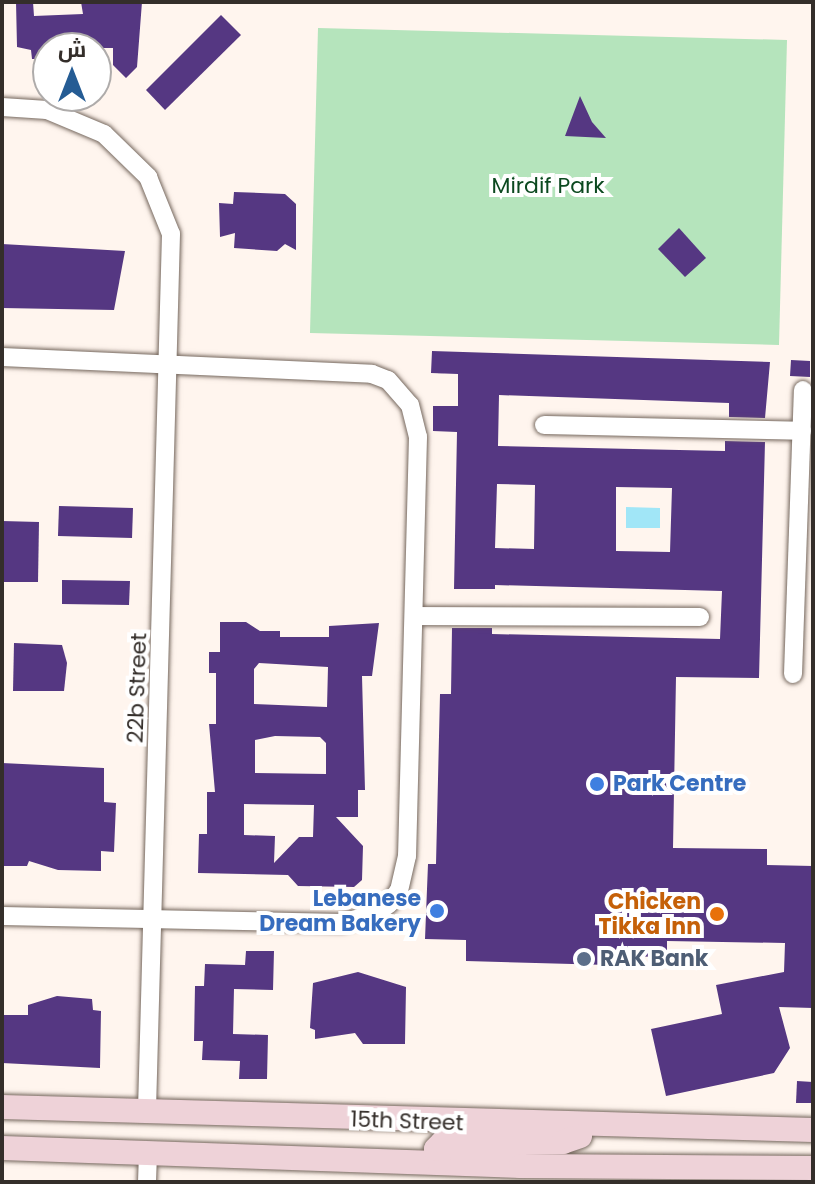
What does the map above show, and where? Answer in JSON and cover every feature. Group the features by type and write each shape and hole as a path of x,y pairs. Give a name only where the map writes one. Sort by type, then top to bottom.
{"street":[{"name":"22b Street","path":"2,107 47,110 77,119 128,153 162,204 174,265 147,1112"},
{"path":"2,357 356,371 388,380 400,391 416,420 418,437 407,856 399,890 389,904 375,914 341,923 2,916"},
{"path":"793,674 806,527 803,390"},
{"path":"544,425 802,431"},
{"path":"414,616 700,617"},
{"name":"15th Street","path":"2,1107 591,1127 813,1130"},
{"path":"439,1162 436,1149 443,1142 563,1142 591,1127"},
{"name":"15th Street","path":"2,1148 439,1162 813,1168"},
{"path":"147,1182 148,1152"}],"green space":[{"name":"Mirdif Park","path":"318,28 787,40 779,345 310,333"}],"water":[{"path":"626,507 660,508 660,528 626,528"}],"building":[{"path":"16,2 33,2 34,16 83,14 81,2 142,2 137,67 126,78 113,65 112,32 32,32 32,59 31,50 17,47"},
{"path":"221,15 241,35 165,110 146,90"},
{"path":"580,96 592,122 606,138 565,136"},
{"path":"234,192 285,194 296,204 296,250 285,244 277,251 234,248 235,233 220,237 219,203 233,204"},
{"path":"679,228 706,258 685,277 658,249"},
{"path":"2,244 125,251 114,310 2,308"},
{"path":"432,351 770,362 765,418 729,417 729,403 499,395 498,446 725,451 725,441 765,442 759,678 676,677 673,848 767,849 767,865 813,866 813,1008 779,1007 790,1048 774,1073 666,1096 651,1029 722,1014 716,985 784,972 785,943 667,941 667,957 609,956 609,965 466,961 466,940 425,939 428,864 436,864 440,694 451,694 452,628 492,628 492,634 720,639 722,591 495,585 495,589 454,589 457,432 433,431 433,406 458,406 458,374 431,373","holes":["497,484 535,485 534,549 495,548","616,487 672,488 670,552 616,551"]},
{"path":"791,360 810,361 810,377 790,376"},
{"path":"59,506 133,508 132,538 58,536"},
{"path":"2,521 39,522 38,582 2,582"},
{"path":"62,580 130,581 129,605 62,604"},
{"path":"220,622 246,622 260,631 280,631 280,637 329,637 329,626 379,623 372,676 362,676 365,790 358,790 358,817 336,817 363,846 362,880 354,887 298,886 288,875 198,873 199,834 207,834 207,792 215,792 209,724 216,724 216,673 209,673 209,652 220,652","holes":["259,663 328,667 327,707 254,704 254,669","275,736 320,737 326,743 326,774 255,773 255,740","244,804 314,805 313,837 299,837 274,863 275,836 244,835"]},
{"path":"14,643 62,645 67,663 64,691 13,691"},
{"path":"2,763 104,768 104,802 116,803 114,852 101,851 101,871 58,870 29,861 27,866 2,866"},
{"path":"246,951 274,951 273,990 234,989 233,1034 268,1035 267,1079 239,1079 240,1061 202,1060 203,1041 194,1041 195,986 204,986 205,964 245,965"},
{"path":"358,972 406,987 405,1044 363,1044 355,1033 315,1039 315,1030 310,1028 313,983"},
{"path":"57,996 92,999 93,1010 101,1011 100,1068 2,1063 2,1015 28,1015 28,1005"},
{"path":"797,1081 813,1082 813,1103 796,1103"}],"place":[{"name":"Park Centre","path":"597,784"},
{"name":"Lebanese Dream Bakery","path":"437,911"},
{"name":"Chicken Tikka Inn","path":"717,914"},
{"name":"RAK Bank","path":"584,959"}]}
